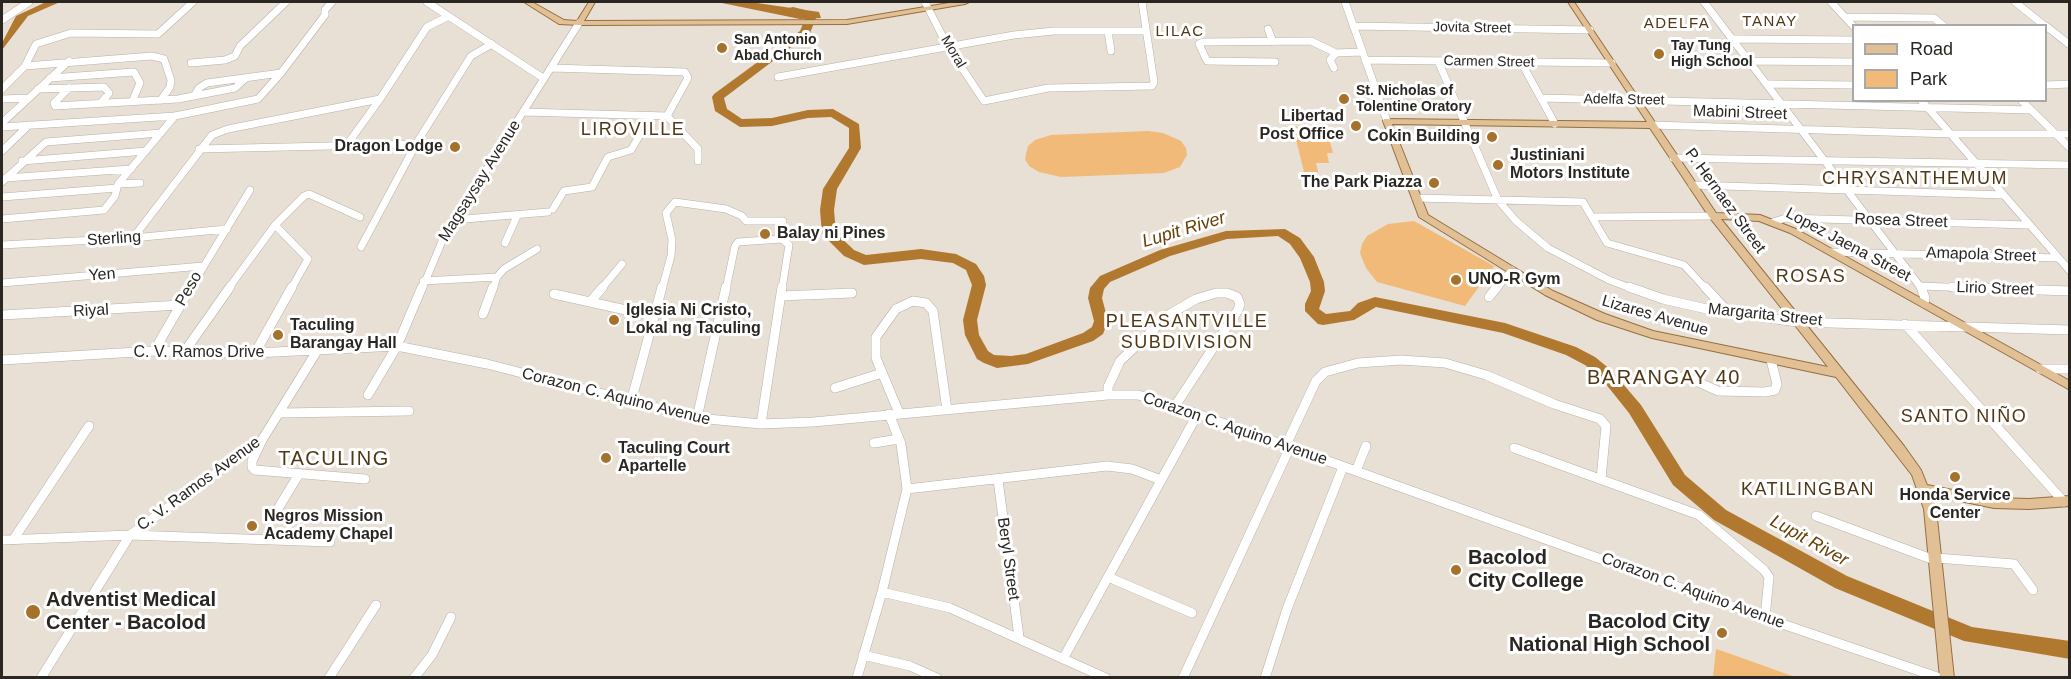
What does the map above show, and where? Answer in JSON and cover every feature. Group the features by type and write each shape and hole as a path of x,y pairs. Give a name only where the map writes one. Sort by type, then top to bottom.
{"main road":[{"path":"528,2 562,22 579,24 823,23 858,21 927,5 965,2"},
{"path":"579,24 592,2"},
{"name":"P. Hernaez Street","path":"1570,2 1713,216 1837,373 1900,448 1917,473 1930,509 1937,559 1947,678"},
{"name":"Mabini Street","path":"1388,125 1409,123 1652,125"},
{"path":"1388,125 1416,198"},
{"name":"Lizares Avenue","path":"1416,198 1424,217 1447,232 1549,293 1626,326 1678,341 1837,373"},
{"name":"Lopez Jaena Street","path":"1713,216 1760,218 1773,222 1832,252 2070,386"},
{"path":"1924,489 1994,503 2029,504 2067,501"}],"street":[{"path":"2,20 28,2"},
{"path":"2,89 25,66 36,44 71,33 158,34 193,2"},
{"path":"191,63 225,60 235,56 240,46 286,2"},
{"path":"325,15 325,10 332,2"},
{"path":"2,125 175,116 258,99 337,2"},
{"path":"427,2 543,78"},
{"path":"778,77 1030,33 1146,31 1142,2"},
{"path":"1345,2 1388,125"},
{"path":"1704,2 1921,286 1925,298 1924,303"},
{"path":"1831,2 1852,25"},
{"path":"2015,2 2042,24"},
{"name":"Moral","path":"927,5 948,47 984,101 1048,88 1152,86 1154,82 1146,31"},
{"path":"346,146 427,27 447,17"},
{"path":"1845,17 1929,18 1941,23"},
{"name":"Magsaysay Avenue","path":"368,395 397,346 423,281 453,220 579,24"},
{"name":"Jovita Street","path":"1353,26 1590,30"},
{"path":"2047,28 2070,45"},
{"path":"1268,29 1273,42"},
{"path":"1108,31 1111,51"},
{"path":"2047,36 2057,36"},
{"path":"1734,39 1852,40"},
{"path":"1275,62 1207,62 1199,44 1203,42 1311,41 1336,53 1362,52"},
{"path":"362,247 416,144 471,56 492,44"},
{"path":"1334,68 1329,60 1336,53"},
{"path":"25,66 69,61 161,57 167,63 172,84 161,100"},
{"name":"Carmen Street","path":"1365,60 1612,63"},
{"path":"2,125 69,61"},
{"name":"Margarita Street","path":"1438,61 1498,200 1530,234 1548,248 1589,271 1663,299 1729,314 1797,322 2070,330"},
{"path":"1750,61 1852,62"},
{"path":"1521,62 1555,124"},
{"path":"551,68 685,72 688,78 667,116"},
{"path":"50,78 134,72 140,83 132,102"},
{"path":"69,88 54,103 55,106 194,96 235,88 246,78 281,73"},
{"path":"1768,84 1852,85"},
{"path":"2047,85 2070,84"},
{"path":"38,89 100,87 108,89 108,94 101,102"},
{"path":"2,99 28,98"},
{"name":"Adelfa Street","path":"1541,98 2031,110"},
{"path":"133,238 212,135 228,129 380,99"},
{"path":"1923,102 2070,271"},
{"path":"2023,102 2070,148"},
{"path":"523,112 667,116 698,148 698,161"},
{"path":"2,219 100,212 107,208 130,169 175,116"},
{"path":"453,220 517,216 550,211 564,191 592,187 608,157 631,150 651,116"},
{"path":"2,151 30,125"},
{"name":"Mabini Street","path":"1652,125 1952,134 2070,134"},
{"path":"4,180 38,147 54,140 161,133"},
{"path":"199,149 416,144"},
{"path":"22,162 146,151"},
{"path":"1673,158 2070,165"},
{"path":"4,180 130,169"},
{"path":"2,197 140,183"},
{"path":"1692,185 2004,195"},
{"name":"Peso","path":"154,351 202,266 250,190"},
{"path":"185,351 265,236 304,196 309,194 360,217"},
{"path":"1416,198 1583,202 1607,243 1689,269 1729,314"},
{"path":"631,402 671,256 672,240 666,213 671,205 680,202 722,208 749,221 783,220"},
{"path":"505,243 517,216"},
{"name":"Lopez Jaena Street","path":"1592,217 1713,216"},
{"name":"Rosea Street","path":"1773,222 1786,218 2028,225"},
{"path":"255,353 308,260 275,225"},
{"name":"Sterling","path":"2,245 133,238 227,229"},
{"path":"697,418 735,246 738,242 787,241 789,245 761,424"},
{"path":"483,314 497,277 504,269 537,249"},
{"name":"Amapola Street","path":"1832,252 2058,258"},
{"path":"590,302 622,264"},
{"name":"Yen","path":"2,283 202,266"},
{"path":"1489,297 1512,270"},
{"path":"423,281 497,277"},
{"name":"Lirio Street","path":"1921,286 2070,291"},
{"path":"781,296 852,293"},
{"path":"1108,395 1108,387 1120,361 1170,314 1196,299 1216,293 1227,293 1237,297 1240,304 1238,310 1175,406"},
{"path":"554,294 653,316"},
{"path":"857,678 882,592 907,489 894,413 875,351 876,337 882,327 896,309 904,304 913,301 926,303 933,311 947,410"},
{"name":"Riyal","path":"2,315 181,305"},
{"path":"1905,324 2067,501"},
{"name":"C. V. Ramos Drive","path":"2,360 154,351 255,353 397,346"},
{"name":"Corazon C. Aquino Avenue","path":"397,346 477,362 697,418 761,424 813,422 1108,395 1138,395 1175,406 1940,678"},
{"name":"C. V. Ramos Avenue","path":"41,678 130,535 262,440 317,351"},
{"path":"1183,678 1316,381 1325,372 1358,363 1401,360 1445,363 1486,375 1554,404 1600,419 1606,426 1601,478"},
{"path":"1684,376 1718,391 1765,392 1775,390 1777,384 1771,360"},
{"path":"2040,369 2070,369"},
{"path":"835,388 882,373"},
{"path":"280,413 409,411"},
{"path":"1063,658 1197,415"},
{"path":"13,540 89,426"},
{"path":"874,443 900,439"},
{"path":"262,440 252,461 252,467 255,470 365,479"},
{"path":"1356,471 1366,446"},
{"path":"1514,448 1691,510 1755,561 1769,578 1766,618"},
{"path":"907,489 1119,466 1161,480"},
{"path":"1265,678 1287,609 1344,467"},
{"path":"276,512 299,474"},
{"name":"Beryl Street","path":"998,480 1019,638"},
{"path":"1815,516 1937,559 2014,564 2033,590"},
{"path":"2,540 130,535 330,542"},
{"path":"1108,577 1192,613"},
{"path":"882,592 950,608 1106,678"},
{"path":"329,678 376,605"},
{"path":"414,678 432,655 452,617"},
{"path":"863,655 910,666 937,678"}],"green space":[{"path":"1293,127 1326,127 1333,153 1327,153 1329,163 1316,163 1318,172 1304,172"},
{"path":"1148,131 1163,133 1181,141 1186,148 1187,155 1180,167 1164,173 1061,177 1039,172 1029,166 1025,159 1028,146 1035,140 1051,135"},
{"path":"1414,221 1494,266 1465,306 1377,282 1366,268 1360,253 1367,236 1388,224"},
{"path":"1716,649 1728,653 1795,677 1713,677"}],"shaded area":[{"path":"46,2 60,2 28,16 2,50 2,43 16,16"},
{"path":"717,2 750,2 819,12 821,18 800,19"}],"waterway":[{"name":"Lupit River","path":"793,10 811,18 805,33 718,97 721,111 740,123 772,122 808,114 833,113 855,127 855,148 830,189 827,210 829,234 849,253 864,260 921,254 956,259 971,267 977,276 979,285 970,320 972,335 982,355 989,359 997,362 1028,359 1088,337 1098,330 1101,321 1095,298 1097,288 1105,279 1165,253 1226,235 1280,232 1295,241 1307,257 1317,282 1318,291 1312,304 1312,311 1323,320 1354,315 1363,307 1375,302 1505,328 1571,351 1590,361 1606,374 1635,409 1679,480 1720,515 1841,582 1971,635 2070,650"}],"place":[{"name":"San Antonio Abad Church","path":"722,48"},
{"name":"Tay Tung High School","path":"1659,54"},
{"name":"St. Nicholas of Tolentine Oratory","path":"1344,99"},
{"name":"Libertad Post Office","path":"1356,126"},
{"name":"Cokin Building","path":"1492,137"},
{"name":"Dragon Lodge","path":"455,147"},
{"name":"Justiniani Motors Institute","path":"1498,165"},
{"name":"The Park Piazza","path":"1434,183"},
{"name":"Balay ni Pines","path":"765,234"},
{"name":"UNO-R Gym","path":"1456,280"},
{"name":"Iglesia Ni Cristo, Lokal ng Taculing","path":"614,320"},
{"name":"Taculing Barangay Hall","path":"278,335"},
{"name":"Taculing Court Apartelle","path":"606,458"},
{"name":"Honda Service Center","path":"1955,477"},
{"name":"Negros Mission Academy Chapel","path":"252,526"},
{"name":"Bacolod City College","path":"1456,570"},
{"name":"Adventist Medical Center - Bacolod","path":"33,612"},
{"name":"Bacolod City National High School","path":"1722,633"}],"district":[{"name":"TANAY","path":"1770,22"},
{"name":"ADELFA","path":"1677,24"},
{"name":"LILAC","path":"1180,32"},
{"name":"LIROVILLE","path":"633,130"},
{"name":"CHRYSANTHEMUM","path":"1915,179"},
{"name":"ROSAS","path":"1811,277"},
{"name":"PLEASANTVILLE SUBDIVISION","path":"1187,332"},
{"name":"BARANGAY 40","path":"1664,378"},
{"name":"SANTO NIÑO","path":"1964,417"},
{"name":"TACULING","path":"334,459"},
{"name":"KATILINGBAN","path":"1808,490"}]}
